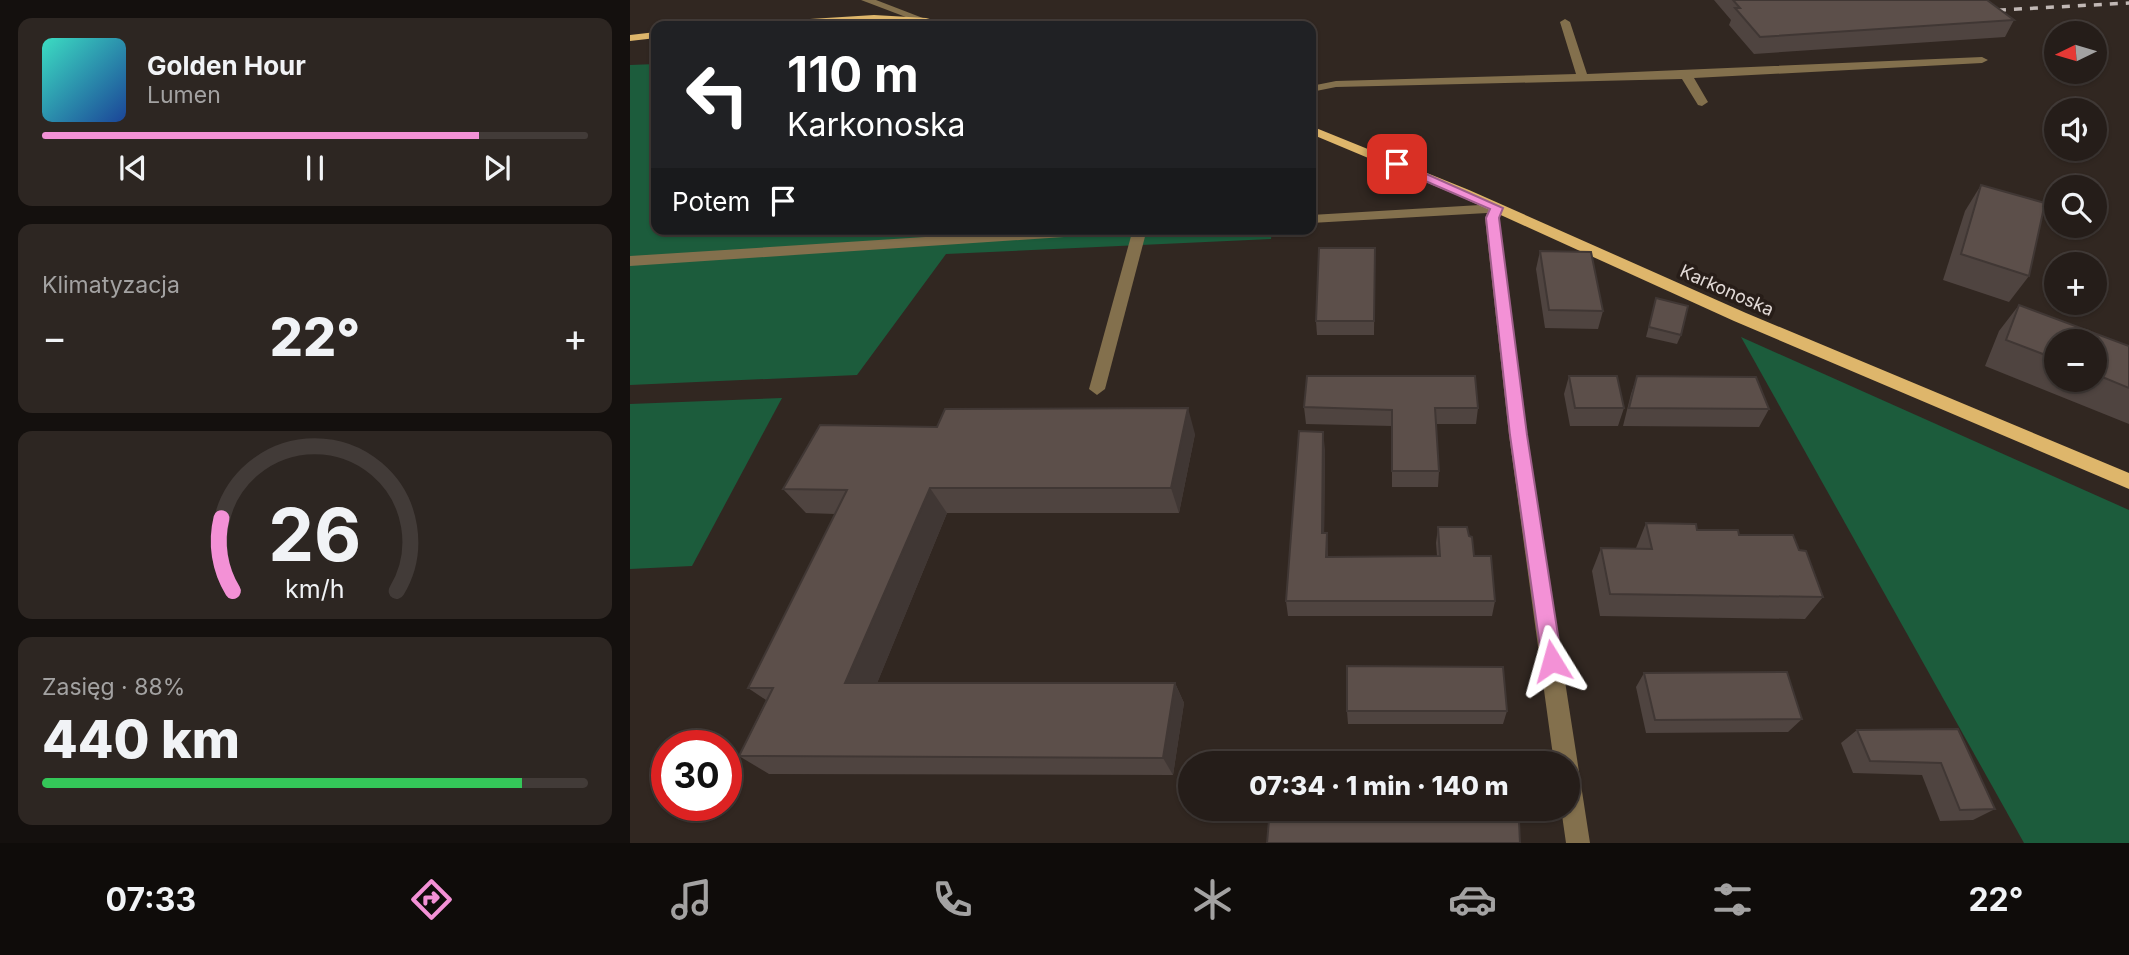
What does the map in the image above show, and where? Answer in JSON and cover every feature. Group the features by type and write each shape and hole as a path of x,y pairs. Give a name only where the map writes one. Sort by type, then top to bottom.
{"main road":[{"path":"808,21 928,21"},
{"path":"630,38 651,36"},
{"name":"Karkonoska","path":"1316,132 1497,208 1740,317 2129,481"}],"street":[{"path":"866,0 923,20"},
{"path":"1565,22 1582,76"},
{"path":"1316,88 1336,84 1686,75 1982,60"},
{"path":"1686,75 1702,102"},
{"path":"1316,219 1497,208"},
{"path":"1497,208 1492,218 1518,435 1564,751"},
{"path":"630,261 1031,235"},
{"path":"1097,389 1138,235"},
{"path":"1575,821 1578,843"}],"green space":[{"path":"651,64 651,235 1271,235 1271,239 946,254 857,375 630,385 630,65"},
{"path":"1741,337 2129,510 2129,843 2024,843"},
{"path":"782,398 692,566 630,569 630,404"}],"building":[{"path":"1733,0 1987,0 2014,20 1760,37 1735,8 1740,8"},
{"path":"1981,185 2044,203 2029,276 1961,254"},
{"path":"1319,248 1375,248 1374,321 1316,321"},
{"path":"1540,251 1591,252 1603,311 1549,310"},
{"path":"1656,298 1688,306 1681,335 1649,327"},
{"path":"2019,305 2083,329 2044,329 2044,354 2006,340"},
{"path":"2107,338 2129,346 2129,388 2107,379"},
{"path":"1307,376 1475,376 1478,408 1435,408 1439,471 1392,471 1392,410 1304,407"},
{"path":"1569,376 1617,376 1624,408 1575,408"},
{"path":"1637,376 1756,377 1769,409 1629,408"},
{"path":"1188,408 1171,488 930,488 845,683 1175,683 1163,758 742,756 742,750 773,688 748,688 847,490 783,489 820,425 937,427 945,409"},
{"path":"1299,431 1323,432 1322,533 1327,533 1326,557 1440,556 1438,527 1467,527 1469,536 1472,537 1474,556 1491,556 1495,601 1286,601"},
{"path":"1646,523 1696,524 1697,530 1738,530 1739,535 1793,535 1799,550 1806,551 1823,597 1610,594 1601,548 1652,549"},
{"path":"1347,666 1503,667 1507,711 1347,711"},
{"path":"1787,672 1802,719 1655,720 1644,673"},
{"path":"1958,729 1995,809 1960,810 1941,763 1870,761 1857,730"},
{"path":"1269,821 1519,821 1520,843 1267,843"}],"railway":[{"path":"1982,11 2129,3"}],"route":[{"path":"1397,164 1497,208 1492,218 1518,435 1552,661"}]}
